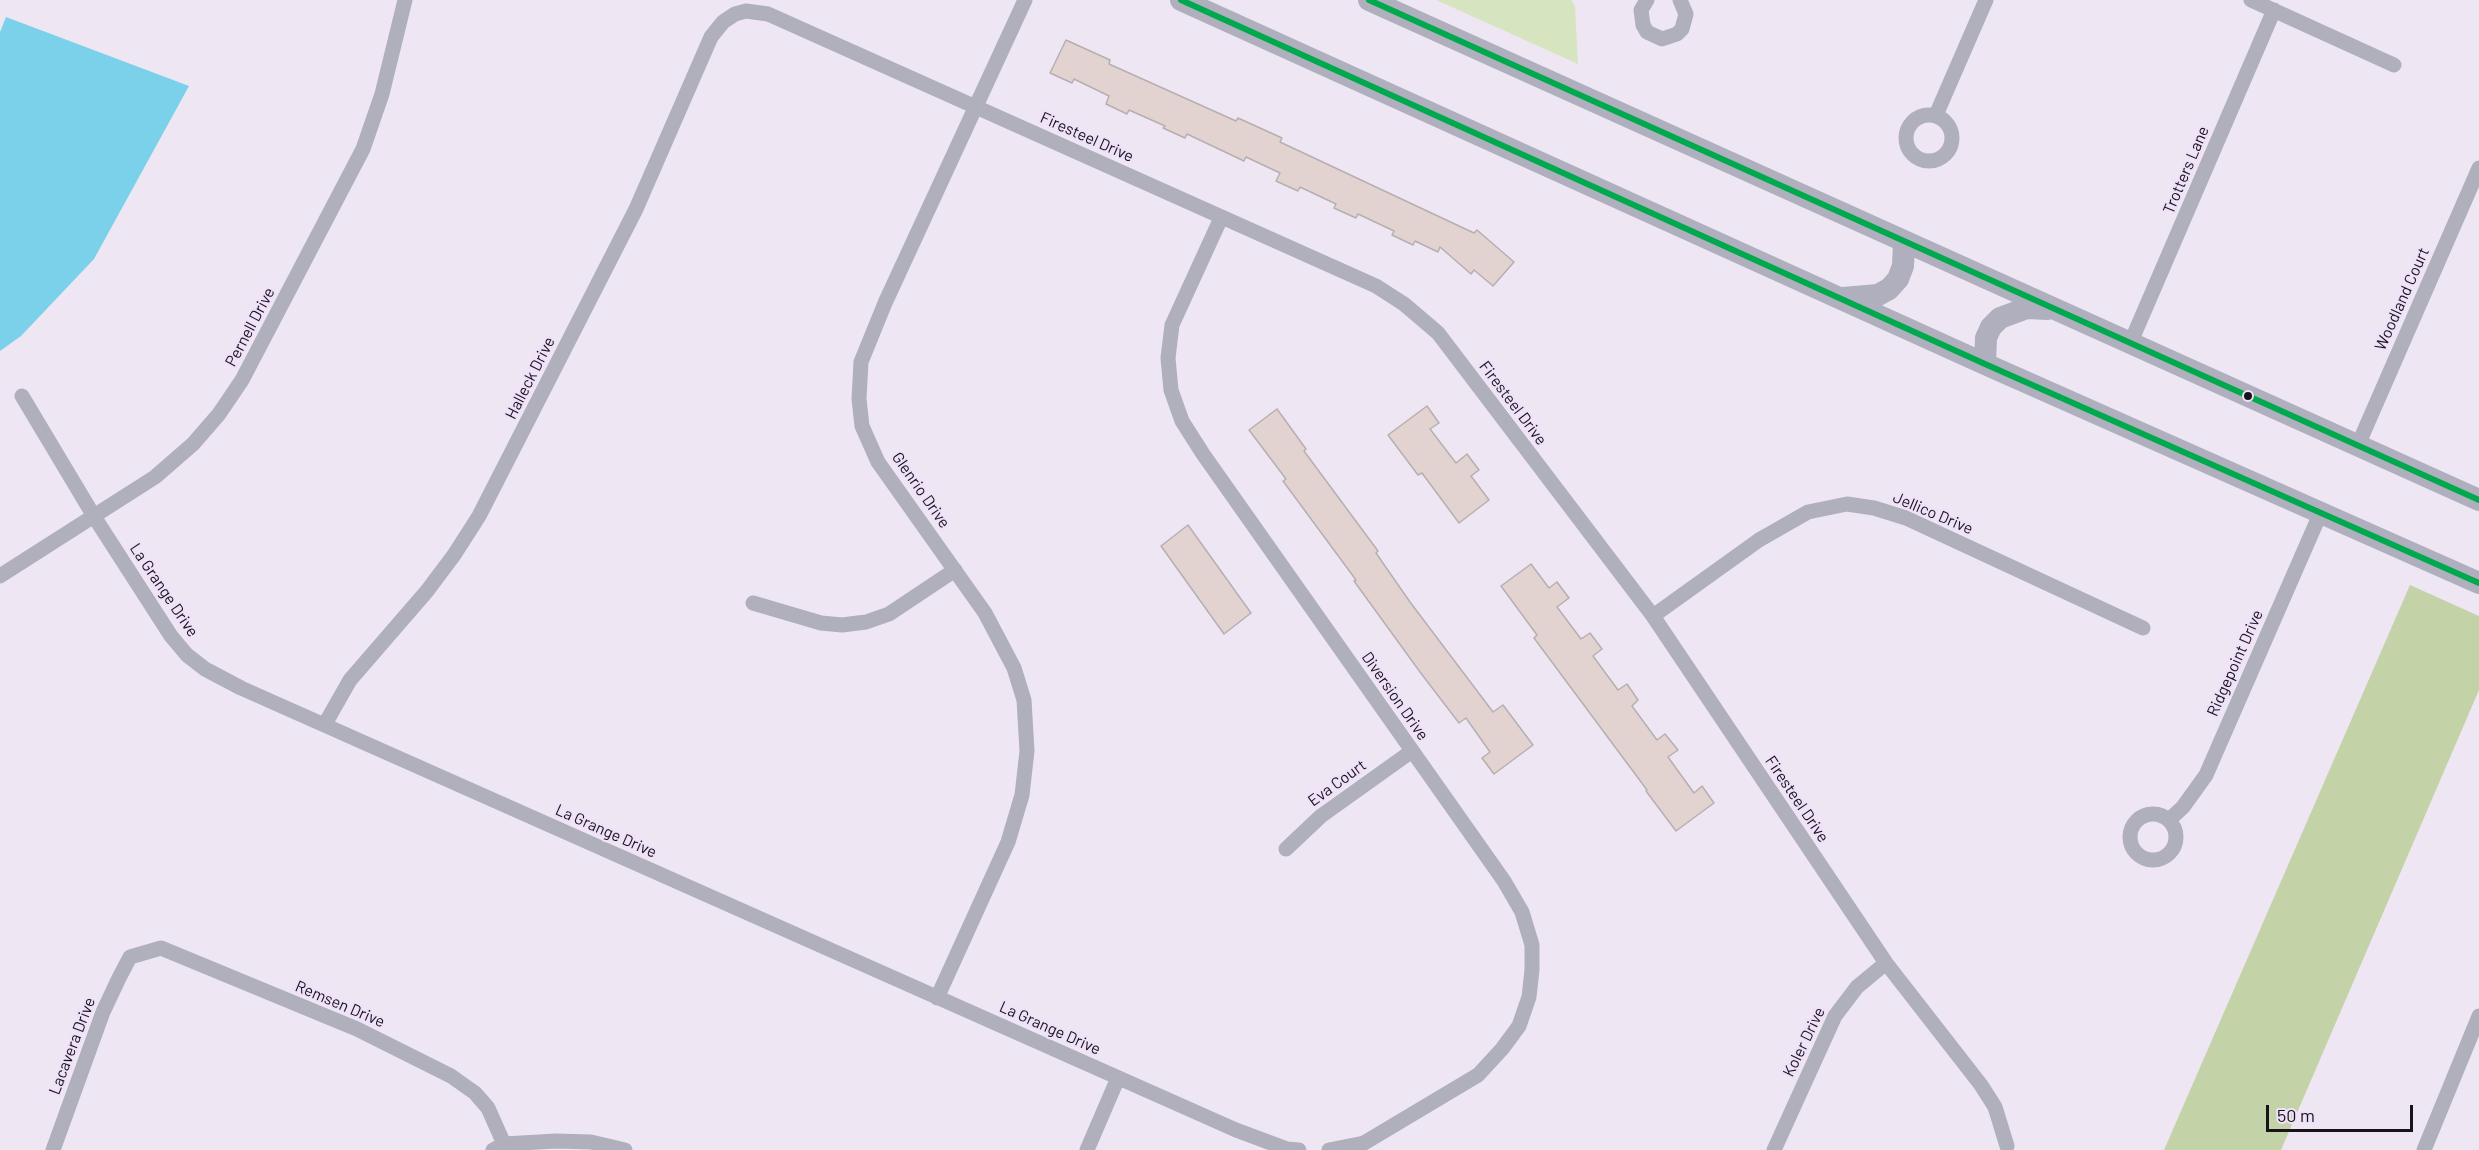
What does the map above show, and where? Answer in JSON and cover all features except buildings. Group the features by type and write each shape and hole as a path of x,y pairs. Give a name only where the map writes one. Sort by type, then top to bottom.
{"main road":[{"path":"1181,0 1985,364 2479,584"},
{"path":"1369,0 2479,500"},
{"path":"1842,298 1878,295 1888,289 1898,279 1904,266 1904,242"},
{"path":"1985,364 1986,338 1991,327 2000,318 2027,308 2052,309"}],"street":[{"name":"Pernell Drive","path":"0,576 95,518 155,477 193,444 219,414 242,380 363,149 382,94 405,0"},
{"name":"Glenrio Drive","path":"937,998 1008,842 1022,795 1027,751 1024,700 1014,668 985,613 878,462 862,426 859,399 861,362 885,303 1025,0"},
{"path":"1647,0 1641,10 1643,25 1647,32 1662,39 1677,34 1682,29 1686,14 1680,0"},
{"path":"1936,115 1986,0"},
{"path":"2251,0 2394,65"},
{"name":"Trotters Lane","path":"2130,344 2274,10"},
{"name":"Firesteel Drive","path":"723,22 735,14 746,11 768,14 1376,286 1404,304 1438,333 1653,616 1886,963 1981,1084 1995,1107 2007,1146"},
{"name":"Halleck Drive","path":"325,724 350,680 427,591 479,516 636,209 702,55 711,37 723,22"},
{"name":"Woodland Court","path":"2358,445 2479,168"},
{"name":"Diversion Drive","path":"1221,218 1172,325 1168,358 1171,390 1182,421 1504,881 1522,912 1532,945 1529,997 1519,1026 1502,1049 1478,1075 1366,1146"},
{"name":"La Grange Drive","path":"22,396 95,518 171,636 187,656 205,669 241,688 1236,1130 1287,1149 1299,1150"},
{"name":"Jellico Drive","path":"1653,616 1759,540 1808,512 1847,504 1874,508 1906,518 2143,628"},
{"name":"Ridgepoint Drive","path":"2169,820 2183,807 2206,775 2321,512"},
{"path":"753,603 821,623 842,625 866,622 889,614 955,570"},
{"name":"Eva Court","path":"1286,849 1321,816 1412,751"},
{"name":"Remsen Drive","path":"130,957 161,948 378,1039 451,1076 475,1093 488,1108 498,1147"},
{"name":"Lacavera Drive","path":"52,1150 103,1012 130,957"},
{"name":"Koler Drive","path":"1774,1150 1835,1016 1857,987 1886,963"},
{"path":"2424,1150 2479,1016"},
{"path":"1087,1150 1118,1078"},
{"path":"498,1147 556,1141 591,1142 625,1150"},
{"path":"1329,1150 1366,1146"}],"green space":[{"path":"1436,0 1571,0 1575,6 1578,64"},
{"path":"2410,585 2479,616 2479,690 2281,1150 2164,1150"}],"water":[{"path":"6,17 189,86 94,259 21,336 0,351 0,32"}],"transit line":[{"path":"1181,0 1985,364 2479,583"},
{"path":"1369,0 2479,500"}]}
